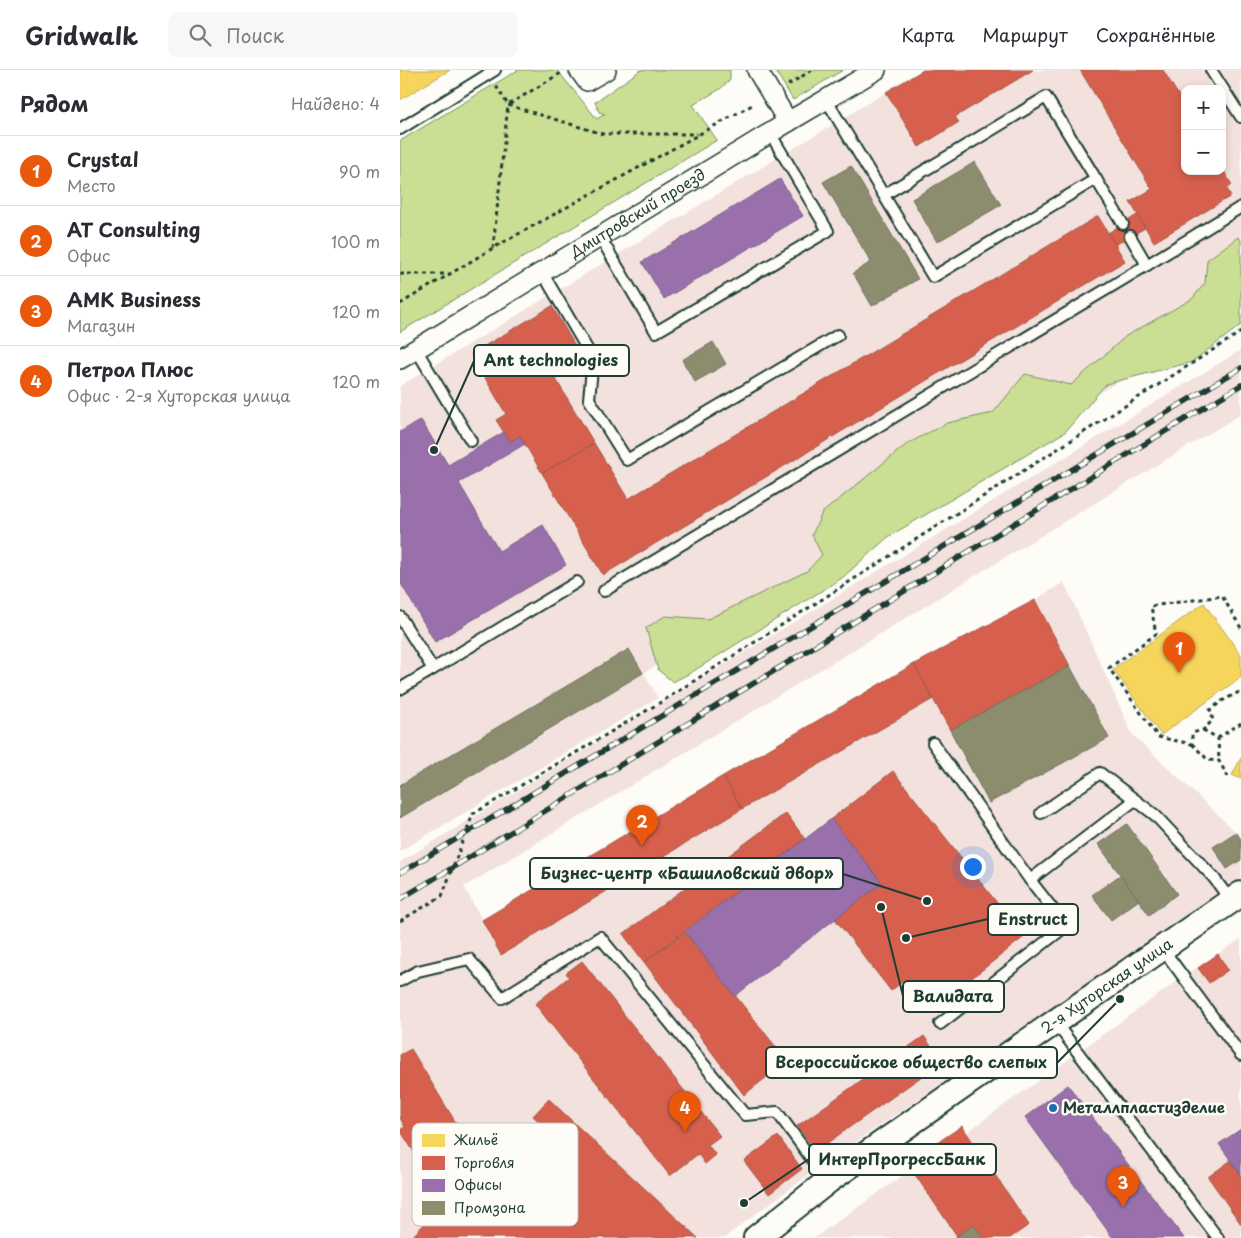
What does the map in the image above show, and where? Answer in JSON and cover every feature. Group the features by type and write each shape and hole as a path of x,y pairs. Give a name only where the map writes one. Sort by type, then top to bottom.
{"street":[{"path":"579,70 587,82 606,70"},
{"path":"757,70 788,122"},
{"name":"Дмитровский проезд","path":"408,354 876,70"},
{"name":"2-я Хуторская улица","path":"756,1238 828,1181 1236,898"}],"lane":[{"path":"1211,70 1241,117"},
{"path":"400,129 492,72"},
{"path":"884,195 1046,97 1123,224"},
{"path":"826,99 933,277 1096,179"},
{"path":"600,237 656,332 828,231 770,133"},
{"path":"604,591 1241,207"},
{"path":"1130,236 1147,265"},
{"path":"542,272 593,359 589,398 627,460 838,335"},
{"path":"408,354 471,440"},
{"path":"400,689 577,582"},
{"path":"400,617 433,669"},
{"path":"933,743 1030,880 1066,926 940,1024"},
{"path":"1041,813 1100,773 1155,815 1214,878 1236,898"},
{"path":"1030,880 1135,800"},
{"path":"400,981 418,971 469,959 502,998 600,937 746,1115 777,1112 828,1181"},
{"path":"1162,948 1241,1055"},
{"path":"1055,1022 1218,1238"}],"path":[{"path":"508,105 565,70"},
{"path":"400,304 494,248 812,70"},
{"path":"492,72 508,105 494,248"},
{"path":"508,105 604,134 697,134"},
{"path":"400,274 450,274"},
{"path":"400,921 442,896 473,814 661,702 1241,332"},
{"path":"1219,761 1208,760 1192,744 1158,737 1109,668 1156,634 1151,606 1222,596 1241,628"},
{"path":"1192,744 1192,733 1203,730 1213,720 1210,710 1241,691"},
{"path":"1218,738 1241,723"},
{"path":"1203,730 1218,738"},
{"path":"1218,738 1219,761 1228,777"}],"shaded area":[{"path":"923,70 1241,70 1241,306 644,673 658,698 400,851 400,386"},
{"path":"1241,350 1241,414 464,887 482,920 914,664 1035,600 1064,582 1132,734 1236,832 1241,839 1241,878 818,1168 725,1238 400,1238 400,862"},
{"path":"1241,939 1241,1238 814,1238 911,1170 907,1163 962,1126 967,1132 1183,977"}],"green space":[{"path":"518,70 557,70 597,119 605,114 599,112 595,102 641,70 730,70 730,80 720,89 693,105 717,140 400,332 400,141"},
{"path":"775,70 843,70 793,100"},
{"path":"1238,237 1241,240 1241,325 1192,362 1106,384 1065,432 888,537 842,578 673,682 658,670 646,628 665,616 708,619 807,571 822,555 812,535 822,513 907,444 947,423 993,413 1025,374 1071,385 1126,336 1192,299 1205,283 1207,260"}],"building: Жильё":[{"path":"400,70 450,70 400,100"},
{"path":"1204,603 1241,655 1241,677 1161,735 1113,669"},
{"path":"1241,758 1241,779 1232,775"}],"building: Торговля":[{"path":"923,70 1033,70 955,117 959,122 919,147 886,92"},
{"path":"1080,70 1163,70 1181,99 1181,175 1226,175 1232,185 1227,189 1231,196 1154,242 1130,202 1152,189"},
{"path":"1137,215 1145,228 1115,245 1108,233"},
{"path":"1098,216 1125,261 603,575 542,473 594,443 628,499"},
{"path":"552,306 577,349 548,366 594,443 542,473 520,436 510,442 496,420 506,414 471,354"},
{"path":"1035,600 1070,666 950,730 914,664"},
{"path":"914,664 933,699 742,809 723,776"},
{"path":"893,771 1024,937 930,1011 905,979 891,991 835,919 882,883 831,819"},
{"path":"723,776 742,809 501,955 482,920"},
{"path":"786,813 805,839 644,962 623,934"},
{"path":"685,932 787,1061 744,1095 644,962"},
{"path":"1218,954 1228,970 1209,983 1198,968"},
{"path":"582,961 720,1136 708,1145 716,1155 705,1164 698,1154 670,1176 535,1004 569,977 566,973"},
{"path":"924,1036 942,1062 816,1151 797,1126"},
{"path":"411,1049 456,1123 412,1123 412,1149 400,1130 405,1127 400,1118 400,1055"},
{"path":"549,1099 574,1123 541,1123 533,1116"},
{"path":"962,1126 1029,1225 1010,1238 983,1238 974,1225 957,1236 907,1163"},
{"path":"578,1127 698,1238 411,1238 422,1226 578,1226"},
{"path":"778,1136 802,1169 769,1194 744,1161"},
{"path":"1230,1161 1241,1175 1241,1224 1208,1177"}],"building: Офисы":[{"path":"780,179 803,216 664,299 642,262"},
{"path":"421,420 448,465 504,432 510,442 520,436 525,444 459,483 499,551 543,525 566,565 435,642 400,582 400,432"},
{"path":"831,819 882,883 735,996 685,932"},
{"path":"1068,1085 1184,1238 1113,1238 1025,1117"},
{"path":"1241,1129 1241,1175 1219,1144"}],"building: Промзона":[{"path":"975,162 1001,205 937,242 912,199"},
{"path":"851,166 918,279 872,306 853,273 871,262 823,182"},
{"path":"713,342 726,364 695,382 682,360"},
{"path":"629,649 643,673 400,818 400,785"},
{"path":"1070,666 1109,738 989,803 950,730"},
{"path":"1127,824 1177,894 1149,915 1098,844"},
{"path":"1236,832 1241,839 1241,860 1227,869 1213,847"},
{"path":"1120,875 1139,900 1111,920 1092,895"},
{"path":"974,1225 983,1238 955,1238 957,1236"}],"railway":[{"path":"400,873 1241,368"},
{"path":"400,899 1241,385"}],"place":[{"name":"Ant technologies","path":"434,450"},
{"name":"Crystal","path":"1179,673"},
{"name":"AT Consulting","path":"642,846"},
{"name":"Бизнес-центр «Башиловский двор»","path":"927,901"},
{"name":"Валидата","path":"881,907"},
{"name":"Enstruct","path":"906,938"},
{"name":"Всероссийское общество слепых","path":"1120,999"},
{"name":"Металлпластизделие","path":"1053,1108"},
{"name":"Петрол Плюс","path":"685,1132"},
{"name":"ИнтерПрогрессБанк","path":"744,1203"},
{"name":"AMK Business","path":"1123,1207"}]}
